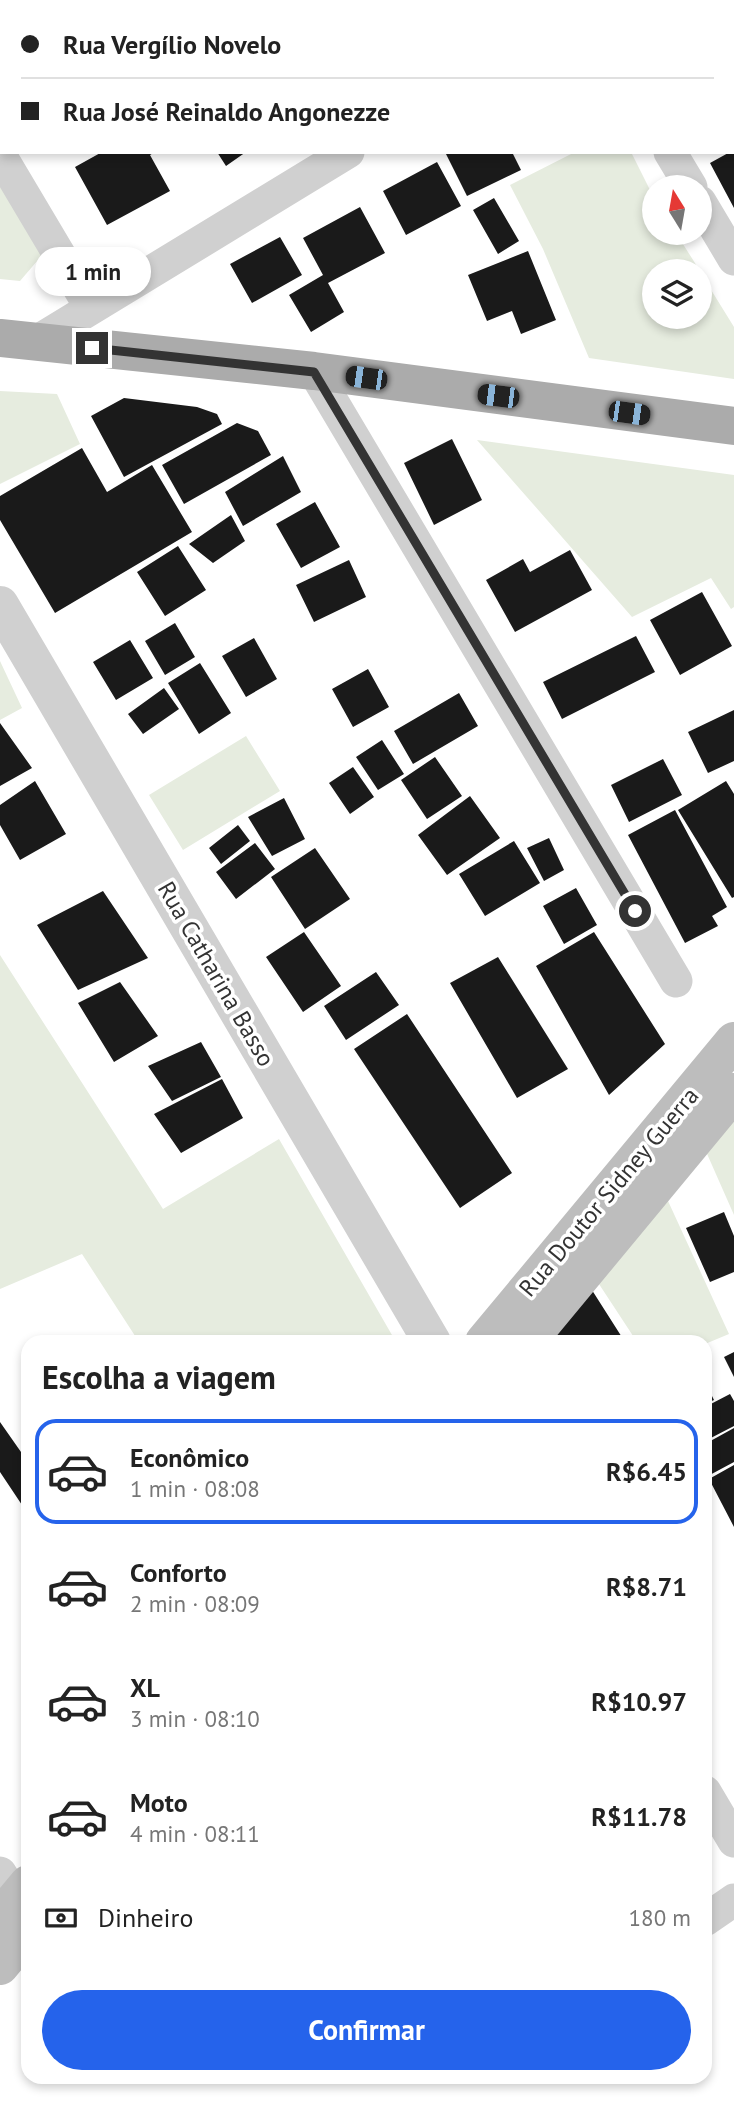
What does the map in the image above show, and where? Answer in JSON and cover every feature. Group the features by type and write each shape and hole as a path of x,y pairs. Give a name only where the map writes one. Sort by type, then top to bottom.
{"main road":[{"path":"18,340 314,372 734,426"},
{"name":"Rua Doutor Sidney Guerra","path":"490,1335 734,1041"},
{"name":"Rua Doutor Sidney Guerra","path":"533,1335 734,1092"},
{"path":"0,1966 17,1902"}],"street":[{"path":"18,340 91,308 345,154"},
{"path":"671,154 684,175"},
{"path":"0,155 91,308"},
{"path":"712,222 734,259"},
{"path":"314,372 676,981"},
{"name":"Rua Catharina Basso","path":"0,605 428,1335"},
{"path":"712,1804 734,1841"},
{"path":"712,1915 734,1900"}],"shaded area":[{"path":"571,154 632,154 642,175 642,245 684,245 692,259 642,259 642,329 712,329 712,291 734,327 734,379 589,358 543,249 510,185"},
{"path":"0,183 44,253 20,281 0,279"},
{"path":"0,391 57,394 80,444 0,484"},
{"path":"477,440 734,475 734,607 731,609 711,578 632,617"},
{"path":"0,661 22,708 0,720"},
{"path":"246,736 280,791 183,850 149,795"},
{"path":"0,955 163,1209 279,1139 392,1335 134,1335 82,1254 0,1289"},
{"path":"734,1111 734,1215 704,1147"},
{"path":"663,1190 729,1334 712,1341 712,1335 632,1335 597,1281"}],"building":[{"path":"98,154 152,154 170,191 107,225 75,167"},
{"path":"218,154 243,154 226,166"},
{"path":"446,154 513,154 521,170 467,196"},
{"path":"726,154 734,154 734,208 710,163"},
{"path":"437,162 461,206 406,235 383,191"},
{"path":"494,198 519,241 498,254 473,210"},
{"path":"360,207 385,253 328,283 344,312 311,332 289,295 323,275 303,238"},
{"path":"280,237 302,275 252,303 230,264"},
{"path":"528,251 556,320 521,334 512,311 487,321 468,275"},
{"path":"124,398 197,407 217,414 222,424 124,477 91,416"},
{"path":"237,423 258,431 271,455 184,504 162,465"},
{"path":"452,439 482,500 434,525 404,463"},
{"path":"82,448 107,492 152,465 192,532 55,613 0,520 0,496"},
{"path":"283,456 301,492 243,526 225,492"},
{"path":"315,502 340,547 301,568 276,524"},
{"path":"231,515 245,541 213,563 189,544"},
{"path":"178,546 206,590 165,616 137,572"},
{"path":"570,550 592,590 515,632 486,580 523,559 530,572"},
{"path":"349,560 366,597 314,622 296,585"},
{"path":"702,592 732,646 680,675 650,620"},
{"path":"175,623 195,657 165,675 145,641"},
{"path":"636,636 655,672 562,719 543,682"},
{"path":"254,638 277,679 246,697 222,656"},
{"path":"130,640 153,678 116,700 93,662"},
{"path":"200,663 231,713 199,734 168,683"},
{"path":"368,669 389,707 353,727 332,689"},
{"path":"164,688 179,709 143,734 128,714"},
{"path":"459,693 478,726 413,764 394,731"},
{"path":"734,710 734,761 708,773 688,732"},
{"path":"0,723 32,768 0,786"},
{"path":"382,740 404,774 378,790 356,757"},
{"path":"435,757 462,796 427,819 401,780"},
{"path":"663,759 682,795 629,822 611,785"},
{"path":"353,767 374,797 350,814 329,783"},
{"path":"35,781 66,834 20,860 0,825 0,805"},
{"path":"726,781 734,794 732,898 678,810"},
{"path":"470,796 500,838 447,875 418,835"},
{"path":"284,798 305,839 272,856 248,817"},
{"path":"675,810 727,907 712,916 718,926 685,943 628,835"},
{"path":"238,825 250,841 221,864 209,848"},
{"path":"549,838 564,870 544,881 527,848"},
{"path":"514,841 540,883 485,916 459,874"},
{"path":"255,843 275,869 236,899 216,872"},
{"path":"315,848 350,899 305,929 271,877"},
{"path":"576,888 597,925 564,944 543,906"},
{"path":"103,891 148,958 78,990 37,925"},
{"path":"304,932 341,986 303,1012 266,957"},
{"path":"594,932 665,1044 609,1095 536,966"},
{"path":"498,957 568,1069 517,1098 450,983"},
{"path":"376,972 399,1005 346,1040 324,1006"},
{"path":"120,982 158,1036 114,1062 78,1003"},
{"path":"407,1014 512,1173 460,1208 354,1049"},
{"path":"201,1042 221,1077 172,1101 148,1066"},
{"path":"222,1079 243,1118 181,1153 154,1114"},
{"path":"724,1212 734,1236 734,1272 710,1282 686,1228"},
{"path":"590,1287 621,1335 554,1335"},
{"path":"734,1352 734,1377 724,1357"},
{"path":"730,1394 734,1401 734,1426 712,1437 712,1403"},
{"path":"0,1422 21,1452 21,1504 0,1472"},
{"path":"734,1428 734,1462 712,1474 712,1440"},
{"path":"734,1465 734,1527 712,1485 712,1477"}],"route":[{"path":"92,348 314,372 635,911"}]}
